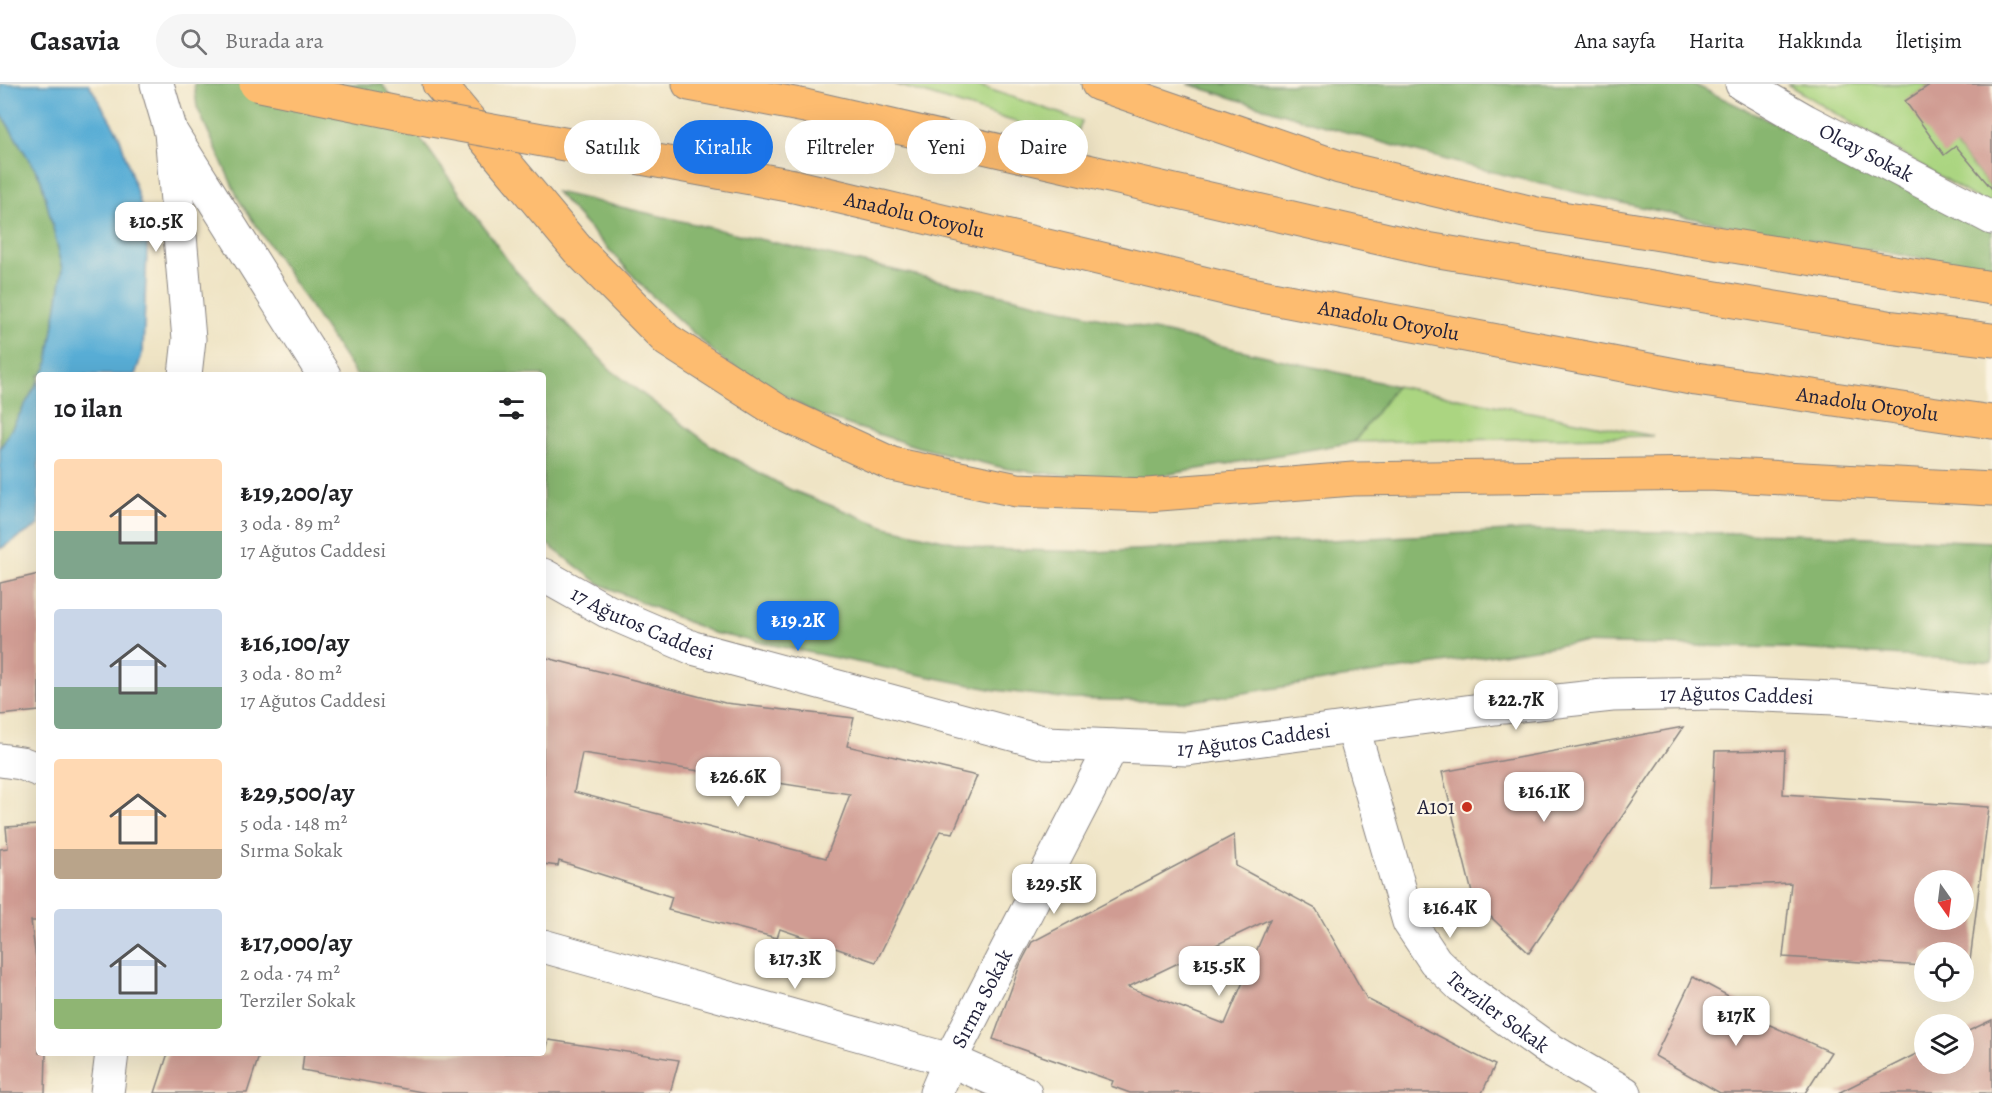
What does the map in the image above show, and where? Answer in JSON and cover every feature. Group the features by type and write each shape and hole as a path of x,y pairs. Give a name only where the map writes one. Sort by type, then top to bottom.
{"highway":[{"name":"Anadolu Otoyolu","path":"256,84 432,120 794,186 1241,292 1696,379 1992,422"},
{"path":"439,84 578,250 667,340 780,413 892,464 1017,490 1147,495 1353,479 1709,474 1992,489"},
{"path":"689,84 805,106 1427,249 1888,327 1992,340"},
{"path":"1098,84 1339,167 1537,214 1992,288"}],"street":[{"path":"157,84 171,132 189,339 185,372"},
{"name":"Olcay Sokak","path":"1742,84 1806,121 1992,218"},
{"path":"171,132 322,372"},
{"name":"17 Ağutos Caddesi","path":"546,577 607,611 693,648 1046,742 1187,749 1503,706 1612,695 1715,693 1834,698 1992,713"},
{"name":"Terziler Sokak","path":"1353,728 1409,922 1435,962 1461,986 1545,1046 1625,1093"},
{"name":"Sırma Sokak","path":"936,1093 950,1060 1112,746"},
{"path":"0,760 36,769"},
{"path":"546,947 950,1060 1025,1093"},
{"path":"107,1093 112,1056"}],"green space":[{"path":"194,84 382,84 513,268 611,370 713,447 789,489 886,527 983,549 1095,552 1529,530 1796,534 1992,542 1992,662 1785,648 1574,643 1184,702 1071,699 995,690 713,633 600,584 546,543 546,372 354,372 239,200 197,107"},
{"path":"895,84 974,84 1079,120 1009,120"},
{"path":"1188,84 1693,84 1992,228 1992,269 1750,230 1608,200 1397,146"},
{"path":"1787,84 1931,84 1906,101 1956,146 1992,189 1992,208"},
{"path":"0,112 41,179 63,268 47,367 44,372 36,372 36,385 0,449"},
{"path":"556,192 1396,386 1354,442 1124,482 1008,469 918,447 818,415 725,362 648,292"},
{"path":"1396,386 1653,436 1354,442"}],"water":[{"path":"0,84 89,84 119,135 148,228 143,351 136,372 44,372 47,367 63,268 41,179 0,112"},
{"path":"36,385 36,527 0,549 0,449"}],"building":[{"path":"1931,84 1992,84 1992,189 1956,146 1944,155 1905,101"},
{"path":"36,575 36,711 0,715 0,583"},
{"path":"546,658 725,703 854,718 847,746 977,776 953,833 940,831 876,962 780,929 777,938 668,910 672,897 559,861 558,866 546,864","holes":["582,753 850,794 826,858 574,792"]},
{"path":"1683,727 1529,953 1474,901 1442,772"},
{"path":"1785,750 1783,794 1989,807 1974,928 1974,870 1914,870 1914,930 1974,930 1972,942 1914,942 1914,965 1783,957 1791,883 1709,886 1715,751"},
{"path":"36,825 36,921 31,921 36,958 36,1056 46,1056 45,1093 0,1093 0,849 8,848 6,827"},
{"path":"1234,835 1236,866 1316,909 1367,999 1495,1065 1482,1093 1130,1093 1111,1086 1113,1081 993,1039 1020,965 1032,942","holes":["1270,919 1225,1024 1128,987"]},
{"path":"1693,977 1749,1007 1745,1014 1831,1052 1805,1093 1720,1093 1655,1056"},
{"path":"1992,1020 1992,1093 1838,1093 1914,1055 1914,1074 1974,1074 1974,1028"},
{"path":"549,1040 679,1060 670,1093 427,1093 302,1070 304,1056 546,1056"},
{"path":"167,1056 259,1056 247,1093 155,1093"}],"place":[{"name":"A101","path":"1467,807"}]}
